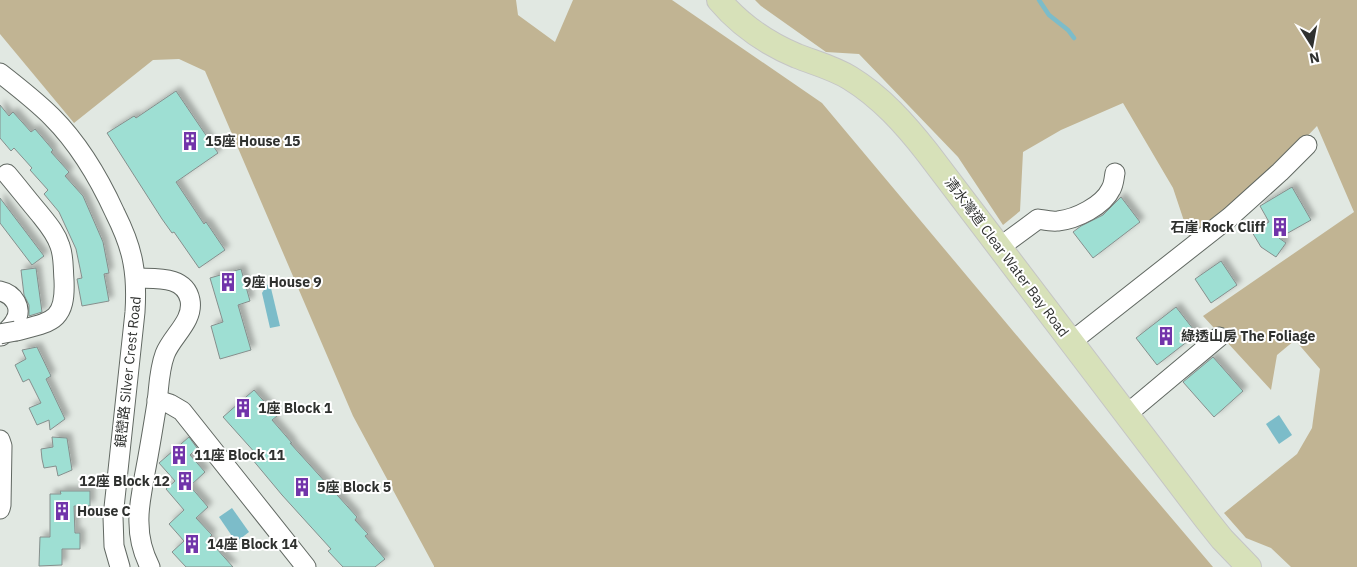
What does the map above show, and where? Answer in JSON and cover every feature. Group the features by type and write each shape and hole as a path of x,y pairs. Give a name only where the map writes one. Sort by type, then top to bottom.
{"main road":[{"name":"清水灣道 Clear Water Bay Road","path":"719,0 730,13 756,34 787,52 829,67 850,77 880,100 913,134 1206,519 1249,567"}],"street":[{"name":"銀巒路 Silver Crest Road","path":"0,73 53,118 83,154 103,187 122,228 133,261 136,278 136,312 113,517 114,546 120,567"},
{"path":"1071,342 1230,217 1307,145"},
{"path":"1000,247 1038,219 1056,222 1072,218 1090,210 1112,188 1115,173"},
{"path":"7,174 51,228 60,244 64,297 62,306 50,321 8,330"},
{"path":"136,278 170,279 179,283 186,290 190,299 188,319 165,354 140,508 140,537 150,567"},
{"path":"0,291 12,296 17,303 18,312 8,330"},
{"path":"1127,414 1219,338"},
{"path":"157,400 170,404 182,411 306,567"},
{"path":"0,440 2,446 0,509"}],"shaded area":[{"path":"0,0 516,0 518,15 555,42 573,0 672,0 822,103 1213,567 434,567 353,416 205,71 179,59 153,60 74,123 0,34"},
{"path":"755,0 1357,0 1357,567 1291,567 1271,548 1246,538 1224,513 1297,454 1312,428 1320,369 1295,340 1277,355 1271,390 1203,316 1354,212 1317,126 1275,170 1190,239 1173,188 1123,103 1061,130 1023,152 1020,211 1003,225 958,157 859,54 826,52"}],"water":[{"path":"270,284 280,326 270,328 262,293 267,285"},
{"path":"1279,415 1292,435 1279,444 1266,424"},
{"path":"232,508 249,532 236,542 219,517"}],"building":[{"path":"176,91 218,153 176,182 204,224 206,222 225,250 199,268 174,232 172,233 162,219 107,133 134,116 136,118"},
{"path":"0,105 9,116 13,112 31,132 35,129 53,150 51,152 69,172 65,176 83,196 103,242 109,273 104,274 109,301 82,306 77,279 82,278 76,249 59,212 44,194 48,190 14,148 11,151 0,138"},
{"name":"石崖 Rock Cliff","path":"1292,187 1311,220 1279,238 1286,243 1276,257 1261,247 1252,232 1269,222 1260,206"},
{"path":"1121,197 1140,222 1093,258 1073,232 1103,215"},
{"path":"0,198 44,256 32,265 0,223"},
{"path":"1221,261 1237,285 1211,303 1195,279"},
{"path":"36,268 42,312 29,316 29,305 24,295 21,270"},
{"path":"241,269 250,301 238,305 251,350 220,359 211,326 223,322 210,278"},
{"name":"綠透山房 The Foliage","path":"1176,307 1197,334 1157,365 1136,338"},
{"path":"37,347 51,376 46,379 65,419 50,430 49,420 37,425 29,408 41,403 29,379 23,382 15,365 26,359 22,350"},
{"path":"1213,357 1243,391 1214,417 1183,382"},
{"path":"254,390 277,416 272,420 292,443 290,443 357,517 355,520 368,534 365,536 385,559 375,567 343,567 328,551 331,549 252,459 257,455 223,417"},
{"path":"52,437 67,438 72,470 58,476 56,466 44,468 42,459 41,449 53,447"},
{"path":"189,437 197,448 190,455 205,472 190,486 208,507 196,518 212,535 208,539 233,567 186,567 172,552 184,541 169,524 184,510 166,489 175,481 159,463"},
{"path":"60,491 90,491 90,506 74,506 75,533 80,533 80,549 62,549 62,565 39,566 40,537 50,537 50,494 61,494"}],"waterway":[{"path":"1039,0 1049,15 1068,30 1074,38"}],"place":[{"name":"15座 House 15","path":"190,141"},
{"name":"石崖 Rock Cliff","path":"1280,227"},
{"name":"9座 House 9","path":"228,282"},
{"name":"綠透山房 The Foliage","path":"1166,336"},
{"name":"1座 Block 1","path":"243,408"},
{"name":"11座 Block 11","path":"179,455"},
{"name":"12座 Block 12","path":"185,481"},
{"name":"5座 Block 5","path":"302,487"},
{"name":"House C","path":"62,511"},
{"name":"14座 Block 14","path":"192,544"}]}
